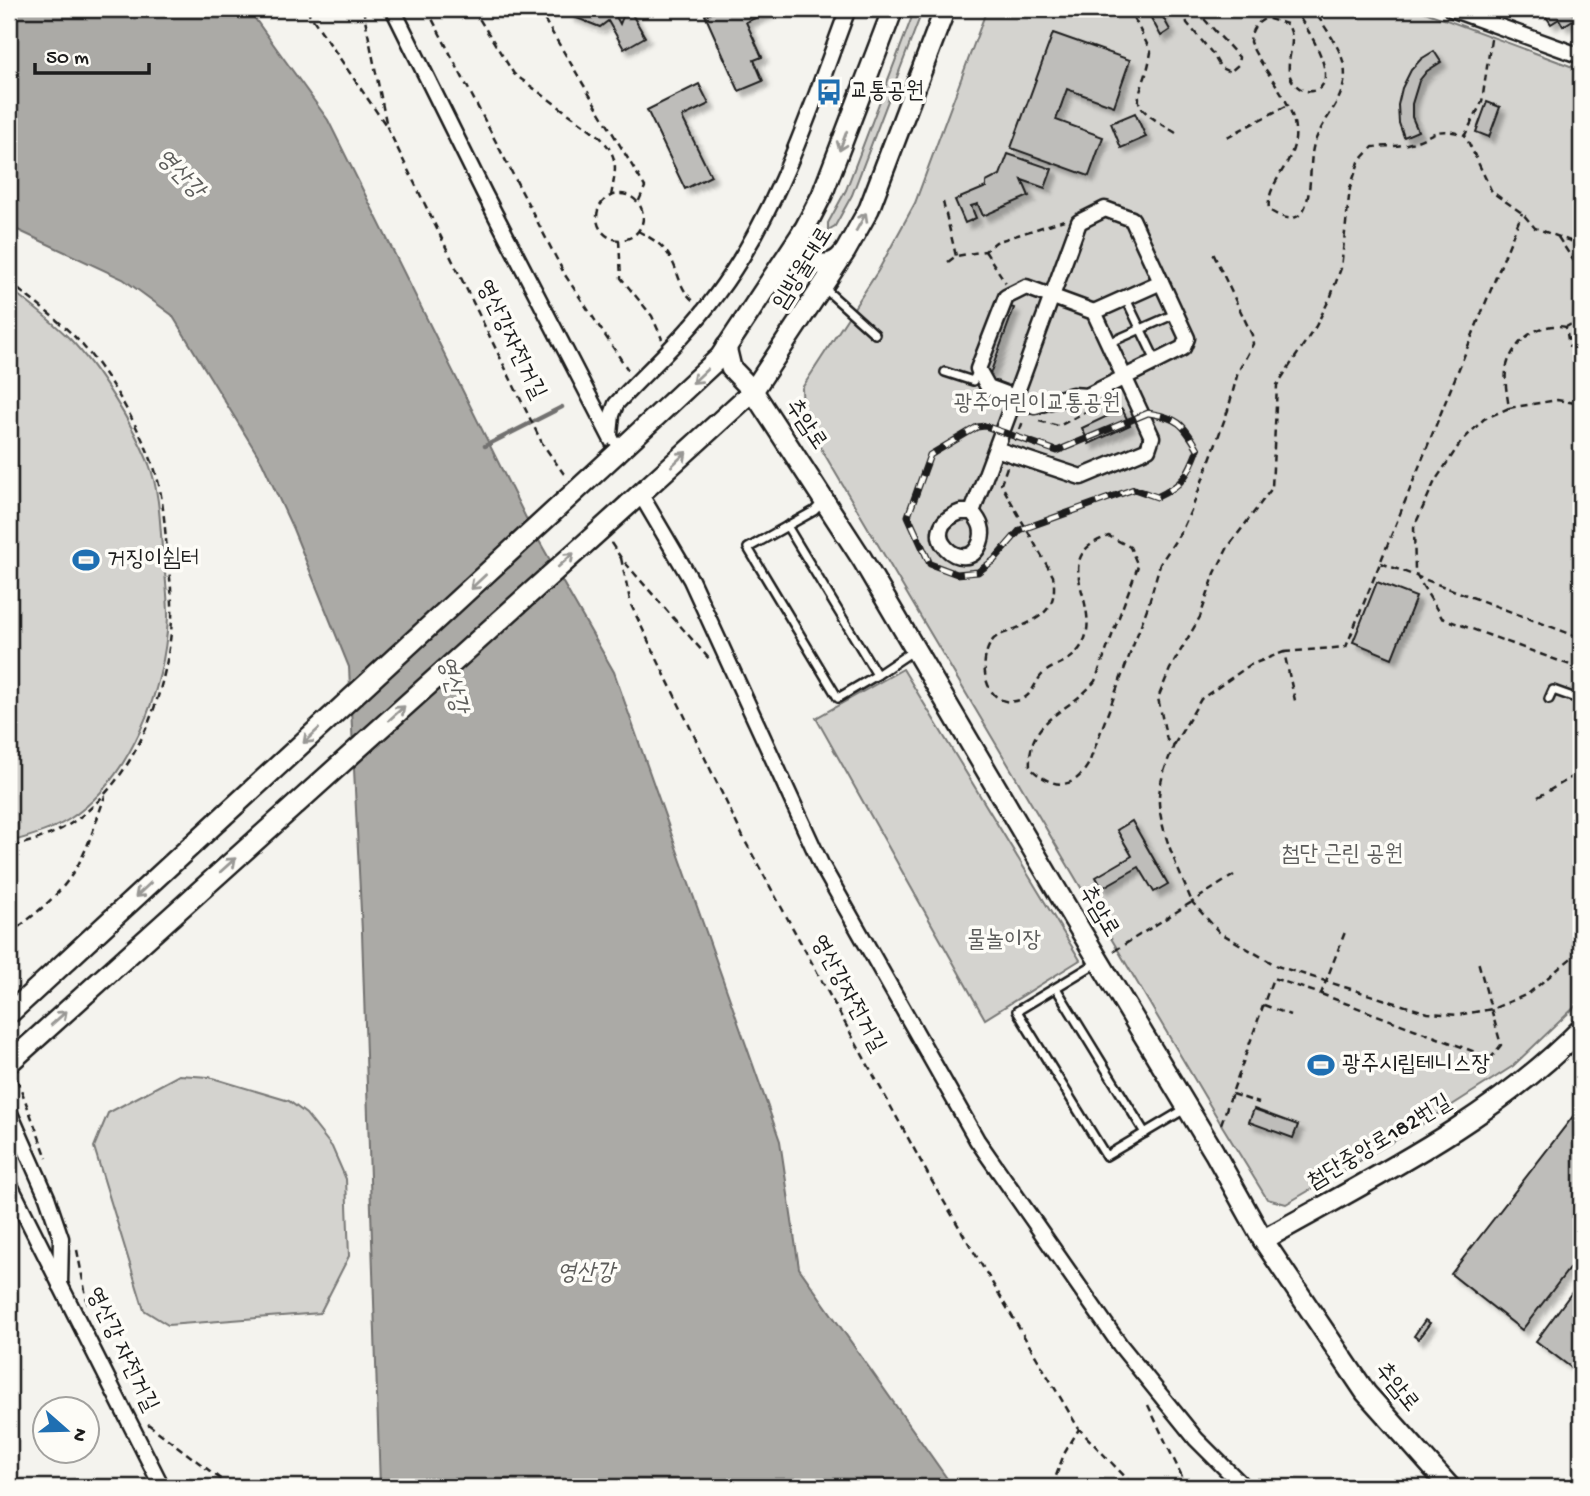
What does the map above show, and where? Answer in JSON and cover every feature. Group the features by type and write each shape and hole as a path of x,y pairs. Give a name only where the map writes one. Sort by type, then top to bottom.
{"main road":[{"name":"임방울대로","path":"9,1013 614,444 720,357 804,230 822,195 893,9"},
{"name":"임방울대로","path":"11,1067 753,391 845,252 869,209 945,9"},
{"path":"804,230 800,236 802,251 813,262 828,264 845,252"},
{"name":"추암로","path":"726,347 731,368 753,391 826,500 914,650 1106,957 1187,1108 1263,1240 1366,1393 1450,1487"},
{"name":"첨단중앙로182번길","path":"1263,1240 1405,1160 1494,1102 1554,1057 1581,1029"}],"street":[{"path":"393,9 484,193 614,444"},
{"path":"614,444 612,415 616,404 705,309 749,247 790,161 848,9"},
{"path":"1451,9 1581,55"},
{"path":"1492,24 1498,9"},
{"path":"972,512 996,449 1014,397 1051,296 1079,222 1105,209 1132,219 1187,338 1183,348 1087,396 1072,395 1035,406 1014,397 988,387 978,369 1006,297 1026,287 1051,296 1094,312 1161,282"},
{"path":"996,449 1081,477 1148,449 1152,437 1094,312"},
{"path":"635,500 691,580 821,864 977,1140 1120,1345 1196,1439 1244,1487"},
{"path":"9,1111 47,1198 61,1238 60,1287"},
{"path":"9,1183 162,1487"}],"lane":[{"path":"822,286 875,334"},
{"path":"1126,299 1156,361"},
{"path":"1109,343 1176,314"},
{"path":"946,372 973,381 978,369"},
{"path":"826,500 814,511 748,548 838,698 914,650"},
{"path":"787,526 877,675"},
{"path":"1549,699 1553,690 1581,700"},
{"path":"1106,957 1017,1011 1107,1156 1187,1108"},
{"path":"1056,988 1145,1133"}],"path":[{"name":"영산강자전거길","path":"306,9 387,127 542,443 566,477"},
{"name":"영산강자전거길","path":"363,9 387,127"},
{"path":"427,9 565,275 627,369 639,380"},
{"path":"473,9 514,74 610,146 616,160 611,196"},
{"path":"538,9 645,187 638,203"},
{"path":"1126,9 1135,20 1151,52 1137,100 1141,108 1176,133"},
{"path":"1185,9 1187,23 1221,68 1230,72 1238,65 1239,57 1205,20 1202,9"},
{"path":"1292,9 1324,63 1326,78 1323,86 1311,92 1301,90 1294,83 1289,74 1292,30 1287,24 1266,18 1251,30 1250,42 1293,117 1296,132 1292,153 1268,200 1269,210 1282,219 1292,219 1308,202 1313,145 1341,94 1345,79 1344,64 1313,9"},
{"path":"1465,135 1482,102 1492,24"},
{"path":"1227,137 1287,106"},
{"path":"1174,745 1167,740 1158,698 1170,669 1200,617 1215,573 1228,547 1272,488 1277,385 1316,326 1331,296 1341,268 1350,188 1359,162 1373,147 1407,145 1437,130 1465,135 1492,192 1522,213 1535,228 1581,245"},
{"path":"626,195 638,203 643,217 638,231 619,240 605,234 597,221 600,206 611,196 626,195"},
{"path":"943,202 956,256"},
{"path":"1522,213 1346,647 1284,652 1250,665 1201,699 1174,745 1161,783 1159,804 1179,870 1192,902 1219,932 1277,967 1428,1013 1458,1015 1492,1009 1528,994 1581,950"},
{"path":"948,262 956,256 985,251 996,242 1071,218"},
{"path":"638,231 659,243 671,259 679,284 689,297 705,309"},
{"path":"1558,236 1581,272"},
{"path":"619,240 621,278 652,316 666,352"},
{"path":"985,251 1006,282 1006,297"},
{"path":"1020,419 1023,421 1001,484 1053,576 1055,588 1047,612 1035,621 993,639 984,656 983,665 985,679 994,695 1009,702 1022,699 1032,692 1045,671 1073,657 1081,647 1087,636 1088,622 1079,567 1080,556 1087,546 1109,536 1130,547 1138,566 1095,681 1084,695 1044,724 1031,744 1030,768 1054,784 1073,783 1084,773 1089,763 1148,607 1160,564 1181,532 1193,506 1228,410 1238,372 1253,344 1252,335 1213,253"},
{"path":"9,282 73,336 101,368 133,422 157,474 172,594 171,637 165,678 140,741 107,793 81,861 74,872 49,900 9,933"},
{"path":"1509,408 1506,384 1508,364 1521,342 1544,326 1566,327 1581,318"},
{"path":"1566,327 1569,346 1581,353"},
{"path":"1053,390 1058,409"},
{"path":"1581,404 1556,400 1509,408 1484,419 1461,442 1435,481 1414,527 1418,578 1442,618 1581,669"},
{"name":"영산강자전거길","path":"606,535 621,558 711,662"},
{"name":"영산강자전거길","path":"621,558 631,606 745,841 930,1178 1079,1429 1135,1487"},
{"path":"1380,563 1581,638"},
{"path":"1284,652 1296,705"},
{"path":"1538,797 1581,772"},
{"path":"9,847 40,838 72,823 107,793"},
{"path":"1106,957 1234,875"},
{"path":"1321,994 1345,932"},
{"path":"1221,1124 1273,978 1491,1058 1501,1045 1478,961"},
{"path":"1264,1005 1290,1015"},
{"path":"11,1067 47,1158"},
{"path":"1232,1094 1259,1103"},
{"path":"76,1247 89,1310"},
{"path":"1148,1405 1187,1487"},
{"path":"145,1422 231,1487"},
{"path":"1052,1487 1064,1454 1079,1429"}],"green space":[{"path":"915,9 923,9 852,195 835,226 828,230 828,223 846,190"},
{"path":"987,9 1417,9 1581,70 1581,1001 1513,1066 1418,1127 1286,1204 1267,1199 803,418 802,388 878,271 915,203"},
{"name":"거징이쉼터","path":"9,288 55,325 81,351 125,415 142,449 157,495 168,617 160,673 152,702 127,757 90,803 68,820 32,836 9,842"},
{"name":"물놀이장","path":"903,669 1080,960 985,1019 816,718"},
{"path":"179,1075 209,1077 289,1101 306,1114 332,1147 346,1179 349,1256 320,1313 168,1325 144,1310 94,1147 108,1113"}],"water":[{"name":"영산강","path":"9,9 248,9 328,120 526,518 614,672 780,1141 799,1268 953,1487 380,1487 362,932 349,667 293,529 262,462 172,315 123,279 9,226"}],"building":[{"path":"572,9 612,9 620,24 626,9 629,9 645,37 624,49 608,21 600,27 569,15"},
{"path":"720,9 773,10 746,22 762,57 754,60 763,81 739,91 705,15"},
{"path":"1541,9 1581,9 1581,22 1573,10 1571,11 1576,18 1563,26 1559,19 1551,24"},
{"path":"1159,10 1170,30 1161,36 1150,16"},
{"path":"1053,33 1130,60 1114,106 1067,89 1056,120 1103,137 1089,176 1011,148"},
{"path":"1434,51 1441,62 1427,71 1419,81 1412,104 1412,117 1418,131 1404,137 1399,123 1398,105 1402,88 1411,70 1421,59"},
{"path":"699,84 709,104 682,117 711,176 685,189 647,110"},
{"path":"1487,102 1500,107 1489,137 1476,132"},
{"path":"1135,113 1146,137 1121,148 1111,123"},
{"path":"1008,154 1052,169 1045,188 1022,180 1029,196 983,216 978,204 971,206 976,218 965,223 955,200 986,187 986,182 1000,175"},
{"path":"999,303 1014,308 990,374 976,368"},
{"path":"1122,409 1130,425 1089,444 1082,428"},
{"path":"1377,582 1416,597 1392,658 1353,642"},
{"path":"1132,821 1168,884 1154,892 1139,867 1102,888 1096,877 1132,856 1117,830"},
{"path":"1581,1106 1581,1253 1522,1330 1451,1274"},
{"path":"1254,1109 1298,1125 1293,1138 1249,1122"},
{"path":"1581,1280 1581,1375 1536,1341"},
{"path":"1425,1320 1430,1323 1418,1339 1414,1336"}],"waterway":[{"path":"485,446 562,407"}],"railway":[{"path":"1148,413 1179,423 1198,449 1187,472 1173,488 1157,497 1134,489 1020,530 994,560 978,572 957,574 930,564 908,516 930,455 977,427 985,426 1057,451 1148,413"}],"place":[{"name":"교통공원","path":"829,92"},
{"name":"거징이쉼터","path":"86,560"},
{"name":"광주시립테니스장","path":"1321,1065"}],"park label":[{"name":"광주어린이교통공원","path":"1037,404"},
{"name":"첨단 근린 공원","path":"1342,855"}]}
